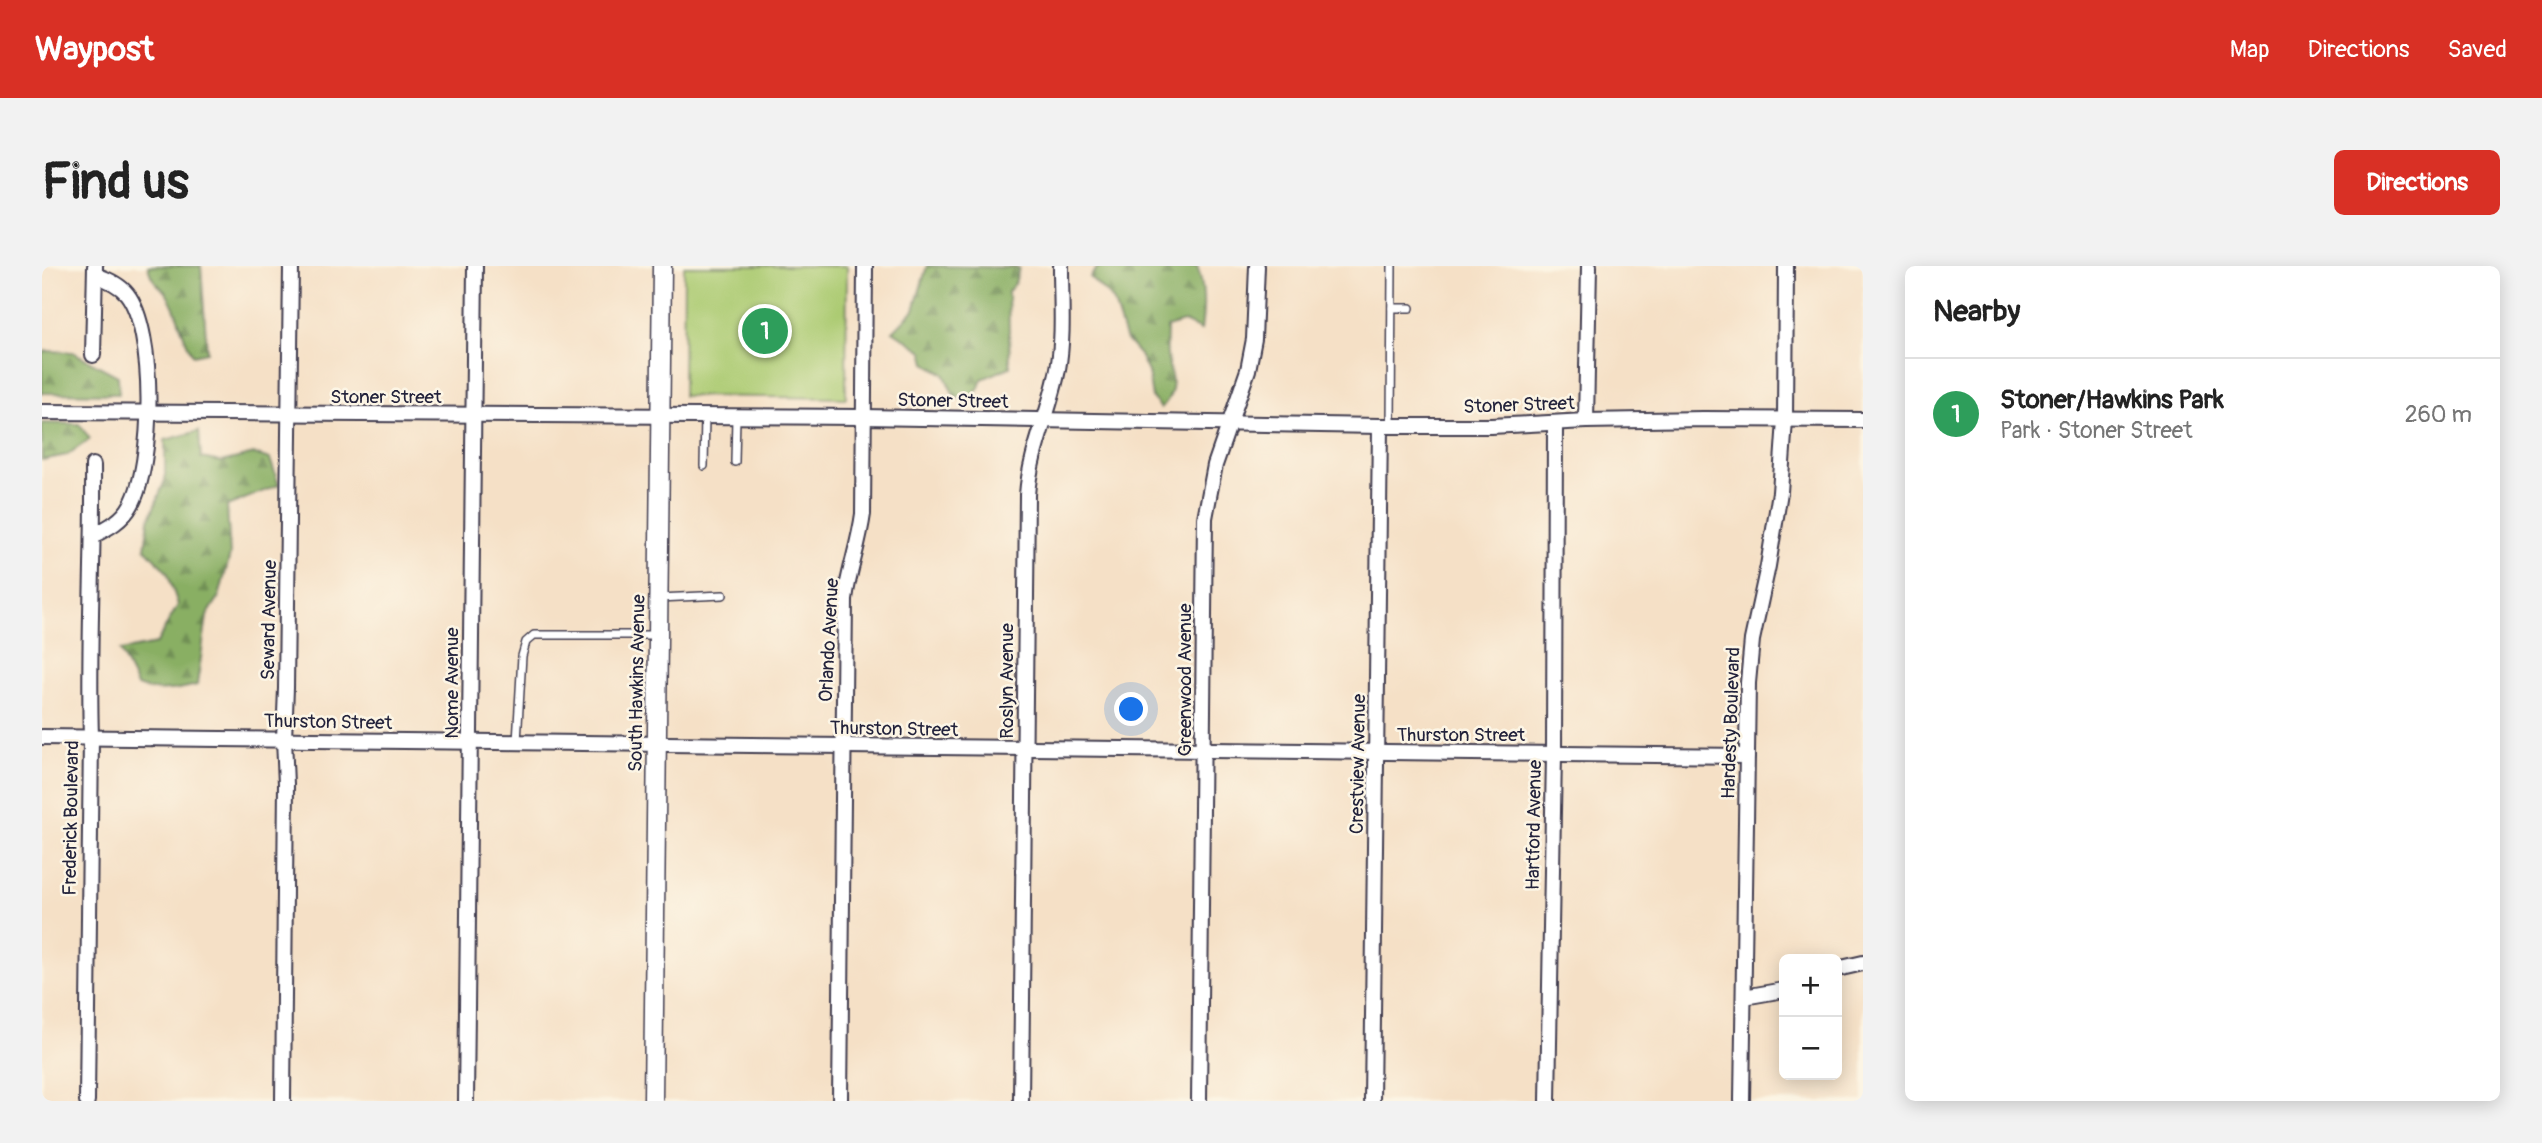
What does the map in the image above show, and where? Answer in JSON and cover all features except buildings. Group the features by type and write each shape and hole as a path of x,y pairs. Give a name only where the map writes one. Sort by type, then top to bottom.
{"street":[{"name":"Seward Avenue","path":"282,1101 291,266"},
{"name":"Nome Avenue","path":"466,1101 475,266"},
{"name":"South Hawkins Avenue","path":"653,1101 662,266"},
{"name":"Orlando Avenue","path":"840,1101 845,599 863,514 865,266"},
{"name":"Roslyn Avenue","path":"1021,1101 1027,495 1031,463 1058,368 1061,266"},
{"name":"Greenwood Avenue","path":"1199,1101 1205,518 1215,465 1248,370 1254,339 1257,266"},
{"path":"1586,421 1589,266"},
{"name":"Hardesty Boulevard","path":"1742,1101 1748,683 1752,640 1776,524 1785,420 1786,266"},
{"path":"93,355 95,270"},
{"path":"94,535 118,521 130,508 136,496 144,464 147,412 146,348 139,316 117,284 95,270"},
{"name":"Stoner Street","path":"42,412 863,417 1386,426 1555,424 1586,421 1863,420"},
{"name":"Hartford Avenue","path":"1548,1101 1554,754 1555,424"},
{"name":"Crestview Avenue","path":"1372,1101 1376,753 1386,426"},
{"name":"Frederick Boulevard","path":"87,1101 93,465"},
{"name":"Thurston Street","path":"42,737 1746,756"},
{"path":"1842,968 1863,963"},
{"path":"1744,997 1779,991"}],"lane":[{"path":"1386,426 1392,266"},
{"path":"1392,308 1410,308"},
{"path":"704,466 705,417"},
{"path":"735,462 736,417"},
{"path":"658,598 723,595"},
{"path":"517,743 522,656 526,642 534,635 657,635"}],"green space":[{"path":"148,266 201,266 207,352 193,355 171,300 153,279"},
{"path":"684,266 847,266 846,398 683,396"},
{"path":"927,266 1019,268 1015,283 1008,292 1010,367 982,379 978,390 970,397 955,398 944,374 926,363 923,351 893,331 914,310"},
{"path":"1099,266 1197,266 1203,298 1201,330 1184,322 1167,327 1172,389 1161,408 1152,398 1148,372 1140,355 1125,338 1113,300 1090,277"},
{"path":"73,352 118,376 119,394 42,393 42,353"},
{"path":"42,423 79,424 90,439 67,455 42,460"},
{"path":"199,431 201,458 221,462 254,454 270,459 279,485 227,506 230,555 219,597 207,616 197,685 152,690 137,686 120,651 156,644 178,605 167,572 145,548 149,520 165,480 165,440"}],"place":[{"name":"Stoner/Hawkins Park","path":"765,331"}]}
